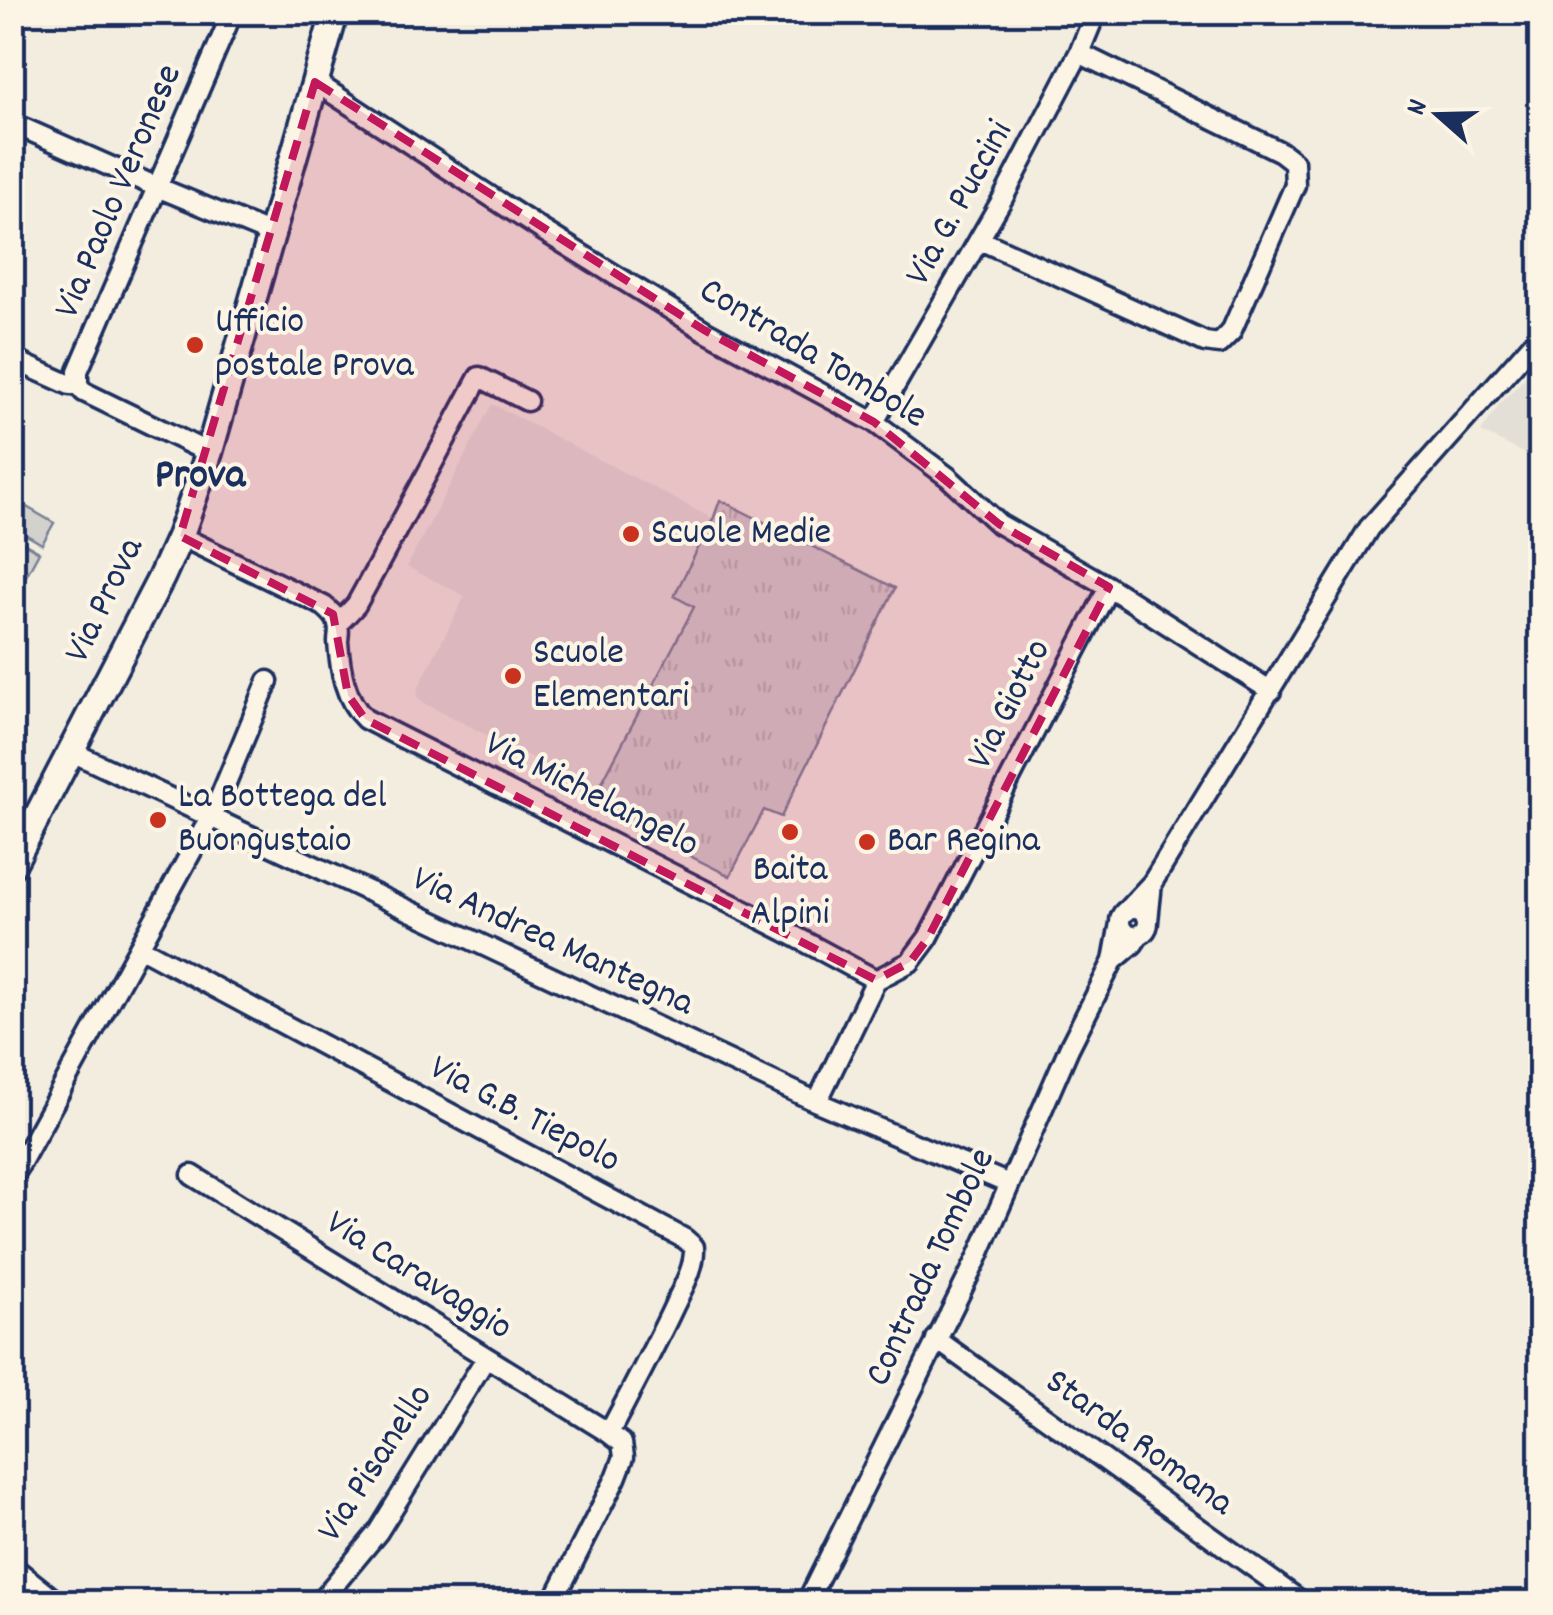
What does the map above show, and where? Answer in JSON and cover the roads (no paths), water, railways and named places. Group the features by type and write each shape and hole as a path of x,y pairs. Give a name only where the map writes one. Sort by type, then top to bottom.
{"main road":[{"name":"Via Prova","path":"12,865 162,578 180,536 209,453 336,12"}],"street":[{"name":"Via Paolo Veronese","path":"78,386 78,371 227,24 224,18 209,12"},
{"name":"Via G. Puccini","path":"874,422 980,240 1080,53 1096,12"},
{"path":"980,240 1204,342 1218,344 1231,332 1296,185 1294,162 1281,152 1080,53"},
{"name":"Contrada Tombole","path":"315,82 704,330 874,422 948,477 999,524 1109,587 1271,691"},
{"path":"12,123 273,235"},
{"path":"1152,883 1144,928 1127,934 1123,918 1152,883 1368,528 1540,335"},
{"path":"12,360 78,386 209,453"},
{"path":"180,536 324,606 338,624 356,604 378,566 479,377 527,401"},
{"name":"Via Giotto","path":"876,980 910,962 928,938 1109,587"},
{"name":"Via Michelangelo","path":"338,624 348,696 365,718 876,980"},
{"path":"12,1179 210,818 268,680"},
{"name":"Via Andrea Mantegna","path":"72,752 816,1102 1008,1184"},
{"name":"Contrada Tombole","path":"808,1602 978,1257 1069,1048 1113,961 1123,918"},
{"name":"Contrada Tombole","path":"1113,961 1144,928"},
{"name":"Via G.B. Tiepolo","path":"139,947 694,1247 688,1276 609,1433"},
{"path":"816,1102 876,980"},
{"name":"Via Caravaggio","path":"192,1175 609,1433"},
{"name":"Starda Romana","path":"936,1339 1302,1602"},
{"name":"Via Pisanello","path":"320,1602 378,1532 486,1358"},
{"path":"553,1602 624,1457 622,1443 609,1433"},
{"path":"12,1566 57,1602"}],"place":[{"name":"Ufficio postale Prova","path":"195,345"},
{"name":"Scuole Medie","path":"631,534"},
{"name":"Scuole Elementari","path":"513,676"},
{"name":"La Bottega del Buongustaio","path":"158,820"},
{"name":"Baita Alpini","path":"790,832"},
{"name":"Bar Regina","path":"867,842"}],"district":[{"name":"Prova","path":"200,478"}]}
